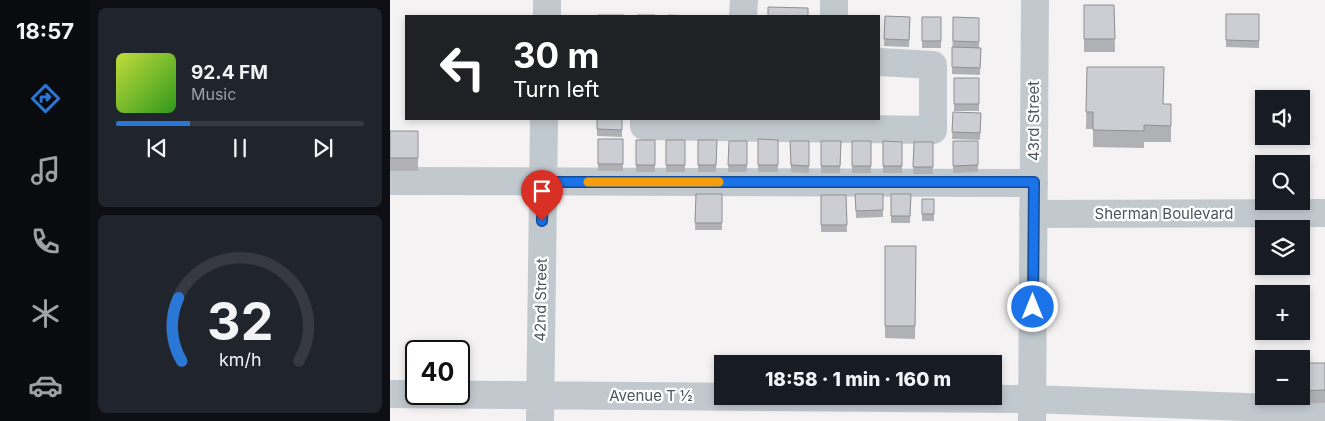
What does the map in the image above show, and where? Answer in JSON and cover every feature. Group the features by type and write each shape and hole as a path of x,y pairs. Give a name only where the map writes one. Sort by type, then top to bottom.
{"street":[{"path":"547,15 548,0"},
{"path":"744,0 744,15"},
{"path":"834,0 834,15"},
{"name":"43rd Street","path":"1032,410 1035,0"},
{"path":"644,120 644,126 933,130 933,65 880,62"},
{"name":"42nd Street","path":"540,408 544,120"},
{"path":"390,181 1034,182"},
{"name":"Sherman Boulevard","path":"1033,214 1325,213"},
{"name":"Avenue T ½","path":"390,394 540,408 1325,410"}],"building":[{"path":"1084,5 1114,5 1115,39 1084,39"},
{"path":"768,7 808,8 808,15 768,15"},
{"path":"1226,14 1259,14 1259,41 1226,40"},
{"path":"885,16 910,17 909,40 884,39"},
{"path":"922,17 941,17 941,41 922,41"},
{"path":"953,17 979,18 979,42 953,41"},
{"path":"952,47 981,48 980,68 952,67"},
{"path":"1087,67 1164,67 1163,104 1171,104 1171,126 1144,125 1144,131 1093,130 1093,112 1086,112"},
{"path":"954,78 979,78 979,104 954,104"},
{"path":"953,112 981,113 980,133 952,132"},
{"path":"597,120 622,120 622,130 597,129"},
{"path":"390,131 418,131 418,158 390,158"},
{"path":"598,139 623,139 623,164 598,164"},
{"path":"758,139 778,140 778,165 758,165"},
{"path":"636,140 655,140 655,165 636,165"},
{"path":"666,140 685,140 685,165 666,165"},
{"path":"698,140 717,140 716,165 698,165"},
{"path":"729,141 747,141 747,165 728,165"},
{"path":"790,141 809,141 809,166 791,165"},
{"path":"821,141 841,141 840,166 821,166"},
{"path":"852,141 871,141 871,166 852,166"},
{"path":"883,141 902,142 902,166 883,166"},
{"path":"953,141 978,141 978,165 953,166"},
{"path":"914,142 933,142 933,167 913,167"},
{"path":"696,194 722,194 722,223 695,223"},
{"path":"855,194 883,194 883,210 856,211"},
{"path":"891,194 911,194 910,216 891,216"},
{"path":"821,195 846,195 847,225 821,225"},
{"path":"922,199 934,199 934,214 922,214"},
{"path":"885,246 916,246 915,326 885,326"},
{"path":"1310,363 1325,363 1325,390 1310,391"}],"slow traffic":[{"path":"588,182 719,182"}],"route":[{"path":"542,221 543,182 1034,182 1033,307"}]}
